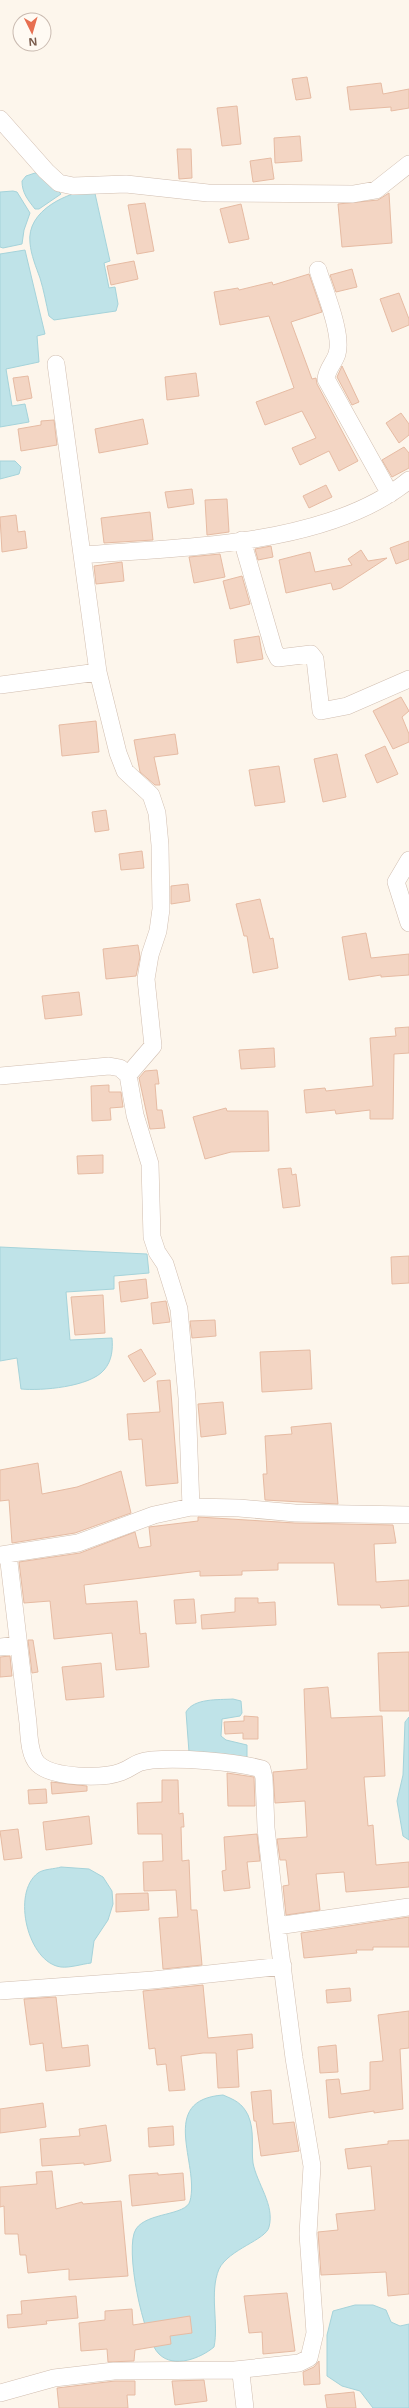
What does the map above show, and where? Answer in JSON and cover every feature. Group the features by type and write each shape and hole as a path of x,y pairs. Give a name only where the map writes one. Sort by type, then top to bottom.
{"street":[{"path":"0,119 46,171 60,183 73,186 126,184 208,193 353,194 376,190 409,164"},
{"path":"318,270 338,339 337,354 327,372 326,379 390,494"},
{"path":"56,364 98,672 118,753 125,771 151,795 157,813 160,845 161,909 158,931 150,955 146,978 153,1046 128,1075"},
{"path":"82,555 242,540 322,525 364,509 390,494 409,480"},
{"path":"242,540 274,650 278,658 311,654 315,659 321,711 347,706 409,679"},
{"path":"0,685 98,672"},
{"path":"409,860 396,882 409,922"},
{"path":"0,1076 109,1066 120,1068 128,1075 135,1115 150,1164 152,1237 157,1252 165,1264 179,1309 187,1398 191,1508"},
{"path":"0,2393 54,2378 114,2371 235,2370 299,2363 309,2358 315,2333 308,2234 312,2166 294,2058 277,1926 266,1835 264,1778 262,1769 220,1763 160,1760 136,1762 122,1772 72,1776 52,1772 38,1763 32,1750 4,1554 78,1543 154,1515 191,1508 240,1508 294,1513 409,1515"},
{"path":"0,1647 18,1645"},
{"path":"277,1926 409,1907"},
{"path":"0,1991 153,1980 283,1966"},
{"path":"235,2370 241,2374 245,2408"}],"water":[{"path":"41,173 61,194 39,209 35,209 30,203 24,193 22,185 22,181 26,176"},
{"path":"94,189 110,261 104,263 109,288 115,287 118,304 116,311 54,320 49,316 33,256 30,243 31,231 35,221 42,212 51,205 72,194"},
{"path":"0,192 17,192 30,213 24,230 22,244 3,248 0,247"},
{"path":"25,250 45,334 37,336 39,362 6,369 12,406 25,404 29,422 0,427 0,254"},
{"path":"0,461 15,461 21,467 19,474 0,479"},
{"path":"0,1247 147,1254 149,1273 114,1276 114,1289 66,1292 70,1340 112,1338 112,1351 110,1359 104,1370 97,1376 65,1387 21,1389 17,1358 0,1361"},
{"path":"233,1699 241,1701 242,1713 240,1716 222,1719 221,1736 226,1740 247,1745 247,1758 189,1752 186,1712 190,1707 200,1702"},
{"path":"409,1717 409,1840 403,1836 397,1801 403,1775 405,1722"},
{"path":"61,1867 89,1869 103,1877 112,1891 113,1904 108,1920 94,1941 91,1963 61,1967 49,1963 32,1941 27,1926 25,1910 26,1896 30,1883 38,1873"},
{"path":"223,2095 235,2100 241,2105 248,2115 252,2133 253,2163 270,2211 269,2227 261,2236 238,2250 224,2262 219,2269 216,2278 214,2298 214,2347 195,2358 172,2361 159,2354 147,2331 137,2293 132,2254 133,2239 136,2229 141,2224 187,2206 190,2201 192,2186 187,2153 186,2121 191,2108 203,2099"},
{"path":"355,2305 373,2305 386,2310 391,2322 400,2326 409,2324 409,2408 373,2408 360,2391 342,2386 327,2376 327,2335 333,2311"}],"building":[{"path":"307,77 311,98 296,100 292,79"},
{"path":"381,83 383,94 409,89 409,108 391,111 391,107 350,110 347,87"},
{"path":"237,106 241,144 222,146 217,108"},
{"path":"300,136 302,161 275,163 274,138"},
{"path":"177,149 191,149 192,178 179,179"},
{"path":"271,158 274,179 253,182 250,161"},
{"path":"389,193 392,243 342,247 338,204 378,200"},
{"path":"145,203 154,251 137,254 128,205"},
{"path":"241,204 249,239 229,243 220,209"},
{"path":"134,261 138,279 111,285 107,266"},
{"path":"352,269 357,287 336,292 330,275"},
{"path":"309,274 322,312 291,322 312,379 316,378 317,384 358,461 339,471 329,451 300,465 292,448 316,438 302,411 265,425 256,402 294,388 269,316 220,325 214,292 238,288 239,290 272,282 273,285"},
{"path":"399,293 409,319 409,325 392,332 380,299"},
{"path":"342,366 359,402 352,405 337,377"},
{"path":"196,373 199,396 167,400 165,377"},
{"path":"28,376 32,398 17,401 13,378"},
{"path":"401,413 409,424 409,435 399,443 386,423"},
{"path":"143,419 148,444 99,453 95,429"},
{"path":"54,420 57,445 21,451 18,429 41,425 41,421"},
{"path":"404,447 409,453 409,468 392,477 382,460"},
{"path":"326,485 332,497 309,508 303,496"},
{"path":"192,489 194,504 168,508 165,492"},
{"path":"227,499 229,532 207,535 205,500"},
{"path":"150,512 153,540 104,543 101,518"},
{"path":"16,515 18,532 25,531 27,548 2,552 0,517"},
{"path":"409,541 409,559 396,564 390,548"},
{"path":"271,546 273,557 258,560 255,549"},
{"path":"361,550 368,561 387,558 341,588 333,590 331,583 286,593 279,560 310,552 315,572 352,565 348,559"},
{"path":"220,554 225,577 194,583 189,557"},
{"path":"122,562 124,581 96,584 94,566"},
{"path":"242,576 250,604 230,609 223,581"},
{"path":"259,636 263,659 237,663 234,640"},
{"path":"401,697 409,711 402,717 409,734 409,742 393,749 373,711"},
{"path":"96,721 99,752 62,756 59,725"},
{"path":"175,734 178,754 154,757 160,785 155,785 140,772 134,740"},
{"path":"385,746 398,774 377,783 365,755"},
{"path":"337,754 346,797 323,802 314,759"},
{"path":"279,766 285,802 255,806 249,770"},
{"path":"106,810 109,830 95,832 92,812"},
{"path":"142,851 144,868 121,870 119,854"},
{"path":"188,884 190,901 171,904 171,886"},
{"path":"260,899 270,939 273,938 278,968 253,973 247,936 244,936 236,904"},
{"path":"366,933 371,958 409,954 409,975 381,977 381,975 349,980 342,937"},
{"path":"138,945 140,957 136,976 106,979 103,949"},
{"path":"79,992 82,1015 45,1019 42,996"},
{"path":"409,1027 409,1053 394,1054 393,1119 370,1119 370,1110 336,1114 335,1110 306,1113 304,1090 325,1088 326,1091 373,1086 370,1038 396,1036 395,1028"},
{"path":"274,1048 275,1067 241,1069 239,1050"},
{"path":"157,1070 159,1084 155,1084 157,1110 162,1110 165,1128 150,1129 139,1078 145,1071"},
{"path":"109,1085 109,1092 121,1092 123,1107 110,1108 111,1120 92,1121 91,1086"},
{"path":"226,1108 227,1111 268,1111 269,1151 231,1152 205,1159 193,1117"},
{"path":"103,1155 103,1173 78,1174 77,1156"},
{"path":"291,1168 292,1175 296,1174 300,1206 283,1208 278,1169"},
{"path":"409,1256 409,1283 392,1284 391,1257"},
{"path":"146,1279 148,1298 121,1302 119,1282"},
{"path":"103,1295 105,1333 75,1335 71,1297"},
{"path":"166,1301 170,1322 153,1324 151,1303"},
{"path":"215,1320 216,1336 192,1338 190,1321"},
{"path":"141,1349 156,1374 144,1382 128,1356"},
{"path":"310,1350 312,1389 262,1392 260,1352"},
{"path":"170,1380 178,1483 146,1486 142,1439 129,1440 127,1414 160,1412 157,1381"},
{"path":"223,1402 226,1434 201,1437 198,1404"},
{"path":"331,1423 338,1504 265,1500 263,1474 267,1474 265,1436 292,1434 291,1427"},
{"path":"38,1463 42,1494 77,1487 121,1471 131,1513 75,1533 12,1543 9,1500 0,1501 0,1470"},
{"path":"198,1517 295,1523 393,1525 396,1543 374,1544 376,1582 409,1580 409,1606 381,1608 380,1605 338,1605 334,1563 278,1563 278,1570 242,1571 242,1575 200,1576 200,1571 84,1585 86,1604 137,1601 140,1634 146,1633 149,1667 116,1670 112,1633 54,1639 50,1601 24,1603 19,1562 80,1553 135,1532 139,1548 151,1546 149,1527 198,1521"},
{"path":"235,1598 258,1598 258,1603 275,1602 276,1625 202,1629 201,1615 235,1612"},
{"path":"194,1599 196,1623 176,1624 174,1600"},
{"path":"28,1640 33,1640 38,1672 32,1673"},
{"path":"409,1652 409,1711 380,1711 378,1653"},
{"path":"10,1656 12,1676 0,1677 0,1657"},
{"path":"101,1663 104,1697 66,1700 62,1667"},
{"path":"328,1687 331,1718 382,1716 385,1776 364,1777 368,1826 373,1825 376,1865 409,1862 409,1887 346,1892 344,1872 316,1874 320,1910 286,1915 283,1886 289,1885 286,1860 280,1860 277,1839 307,1837 305,1801 275,1803 273,1772 307,1769 304,1689"},
{"path":"244,1716 258,1717 258,1739 243,1739 243,1733 225,1734 224,1722 244,1721"},
{"path":"227,1773 254,1777 255,1806 228,1806"},
{"path":"162,1780 178,1780 179,1814 183,1813 184,1827 181,1827 182,1861 189,1860 191,1910 197,1910 202,1965 163,1969 159,1918 178,1917 176,1890 144,1891 143,1862 163,1861 162,1834 138,1834 137,1803 162,1802"},
{"path":"51,1782 87,1786 87,1791 52,1794"},
{"path":"46,1789 47,1803 29,1804 28,1790"},
{"path":"89,1816 92,1844 46,1850 43,1822"},
{"path":"18,1829 22,1858 4,1860 0,1831"},
{"path":"257,1834 260,1861 247,1862 250,1888 224,1891 222,1871 226,1870 224,1837"},
{"path":"148,1893 149,1910 116,1912 116,1894"},
{"path":"409,1917 409,1947 373,1947 373,1950 356,1950 357,1953 304,1958 301,1933"},
{"path":"203,1985 208,2038 252,2034 253,2048 237,2050 239,2087 218,2088 216,2053 203,2053 181,2056 185,2090 169,2091 166,2064 157,2065 155,2048 149,2049 143,1991"},
{"path":"350,1988 351,2001 327,2003 326,1990"},
{"path":"56,1997 62,2048 88,2045 90,2066 46,2071 43,2043 30,2045 24,1999"},
{"path":"409,2011 409,2048 400,2049 403,2109 374,2113 374,2111 329,2118 326,2080 339,2079 341,2094 370,2090 370,2062 383,2061 378,2015"},
{"path":"336,2045 338,2072 320,2073 318,2047"},
{"path":"271,2090 273,2124 294,2122 299,2151 261,2156 256,2121 254,2121 251,2092"},
{"path":"43,2103 46,2127 0,2133 0,2109"},
{"path":"106,2125 111,2161 84,2165 84,2163 42,2166 40,2139 80,2136 79,2129"},
{"path":"173,2126 174,2145 149,2147 148,2128"},
{"path":"409,2140 409,2294 388,2296 386,2272 321,2275 318,2232 338,2230 336,2214 375,2210 371,2166 348,2169 345,2149 388,2144 388,2141"},
{"path":"52,2171 56,2209 82,2202 83,2204 121,2201 128,2276 69,2280 69,2269 28,2273 26,2255 20,2255 18,2234 5,2234 4,2206 0,2207 0,2187 37,2184 36,2172"},
{"path":"158,2173 158,2175 183,2173 185,2200 132,2206 129,2175"},
{"path":"287,2293 295,2351 263,2354 262,2332 249,2333 244,2296"},
{"path":"76,2296 78,2318 46,2321 47,2324 8,2328 7,2315 22,2314 21,2301"},
{"path":"132,2309 133,2325 190,2316 192,2333 170,2336 171,2344 135,2350 134,2361 108,2362 107,2349 81,2351 79,2323 105,2320 105,2311"},
{"path":"319,2361 320,2384 304,2385 303,2372 314,2367"},
{"path":"204,2380 207,2401 175,2405 172,2381"},
{"path":"115,2381 135,2381 135,2395 127,2395 128,2408 59,2408 57,2388"},
{"path":"354,2392 356,2408 327,2408 325,2395"}]}
